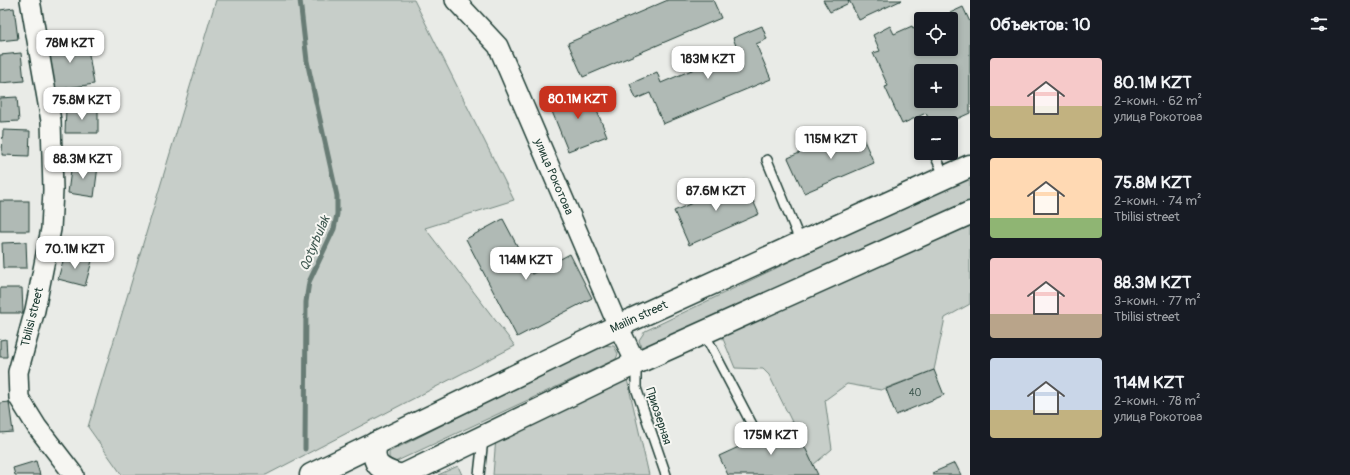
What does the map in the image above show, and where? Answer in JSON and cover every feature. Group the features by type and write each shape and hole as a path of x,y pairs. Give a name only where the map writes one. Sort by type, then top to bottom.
{"main road":[{"name":"Mailin street","path":"311,475 376,442 618,326 970,166"},
{"path":"404,475 704,332 970,213"},
{"path":"376,442 374,452 377,464 383,470 398,475"}],"street":[{"name":"Tbilisi street","path":"30,0 51,121 53,190 51,230 35,310 18,372 19,398 37,427 74,475"},
{"name":"улица Рокотова","path":"455,0 498,46 618,326 636,364"}],"lane":[{"path":"767,160 801,243"},
{"path":"937,160 945,177"},
{"path":"704,332 759,438"},
{"name":"Приозерная","path":"636,364 636,388 666,475"},
{"path":"478,475 483,438"}],"shaded area":[{"path":"216,0 414,0 514,200 425,228 515,346 266,475 122,475 88,427"},
{"path":"970,175 970,209 642,350 639,340 645,331"},
{"path":"970,226 970,304 945,318 934,370 881,390 847,384 825,400 832,449 813,465 769,375 763,369 735,368 721,334"},
{"path":"600,345 614,346 618,354 616,359 395,462 389,458 389,452"},
{"path":"627,379 649,475 493,475 496,437"},
{"path":"458,466 462,475 438,475"}],"building":[{"path":"668,0 713,0 721,18 583,77 568,43"},
{"path":"823,0 848,0 849,3 830,12"},
{"path":"849,0 902,0 859,20"},
{"path":"963,7 970,22 970,113 958,118 958,116 927,116 926,113 919,116 914,116 914,118 902,124 885,87 888,86 873,53 880,51 873,35 890,26 894,34 912,26 914,56 958,56 958,12 952,12"},
{"path":"14,8 18,39 0,41 0,10"},
{"path":"762,26 767,39 756,44 771,79 663,124 650,93 636,99 630,84 657,72 661,83 694,69 692,66 706,61 707,64 738,51 733,38"},
{"path":"86,37 94,84 55,90 47,43"},
{"path":"21,53 24,81 0,83 0,55"},
{"path":"588,88 607,136 568,151 549,104"},
{"path":"17,97 19,121 0,122 0,98"},
{"path":"66,108 98,108 98,133 65,133"},
{"path":"858,127 874,163 804,193 788,158"},
{"path":"3,130 30,131 29,156 2,155"},
{"path":"72,162 98,166 94,197 68,193"},
{"path":"744,180 759,214 689,245 674,211"},
{"path":"0,201 29,201 29,231 0,231"},
{"path":"503,219 532,274 570,254 592,298 517,337 466,239"},
{"path":"26,242 27,268 3,268 2,243"},
{"path":"65,254 92,261 85,286 58,279"},
{"path":"0,288 22,288 23,313 0,313"},
{"path":"6,339 7,357 0,357 0,340"},
{"path":"934,370 944,395 896,415 886,389"},
{"path":"9,402 13,432 0,433 0,403"},
{"path":"793,422 818,475 728,475 719,456"},
{"path":"36,461 40,475 15,475 13,468"},
{"path":"955,463 961,475 933,475 932,473"}],"waterway":[{"name":"Qotyrbulak","path":"300,0 307,61 337,196 337,214 334,229 309,282 306,302 305,449"}]}
